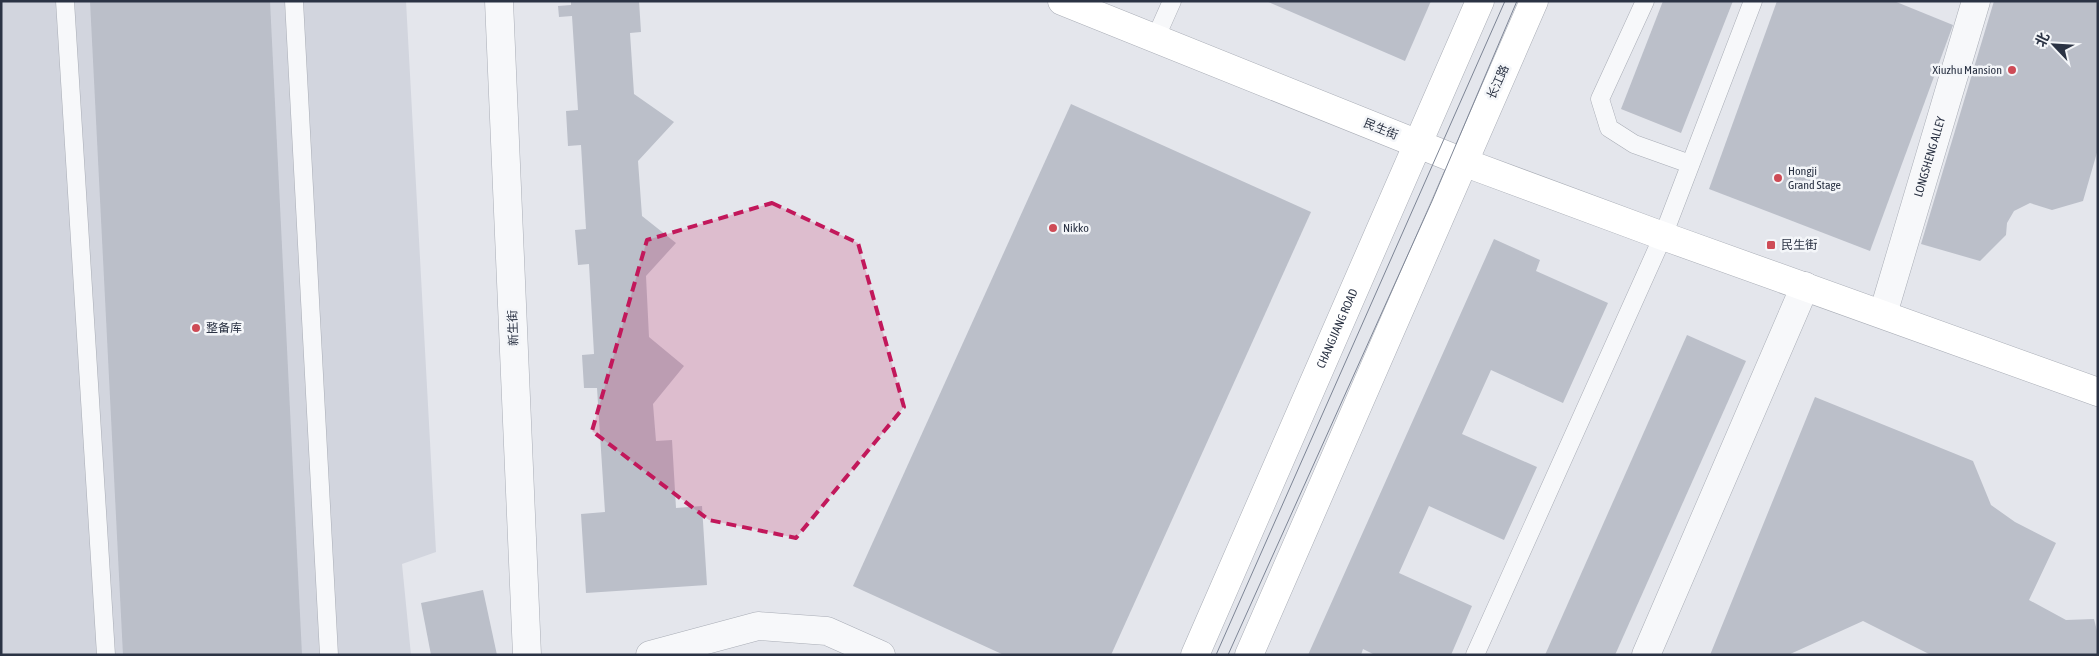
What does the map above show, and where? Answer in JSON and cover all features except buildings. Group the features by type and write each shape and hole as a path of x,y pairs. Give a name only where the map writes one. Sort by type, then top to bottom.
{"main road":[{"name":"民生街","path":"1062,1 1156,37 1463,162 2098,392"},
{"name":"CHANGJIANG ROAD","path":"1195,655 1480,1"},
{"name":"长江路","path":"1463,162 1534,1"},
{"path":"1249,655 1463,162"}],"street":[{"name":"新生街","path":"499,1 527,655"},
{"name":"LONGSHENG ALLEY","path":"1883,314 1976,1"},
{"path":"1646,655 1804,286"},
{"path":"650,655 758,626 827,631 881,655"}],"lane":[{"path":"65,1 106,655"},
{"path":"294,1 329,655"},
{"path":"1156,37 1172,1"},
{"path":"1645,1 1600,99 1609,128 1634,144 1690,164"},
{"path":"1475,655 1663,236 1752,1"}],"highlighted area":[{"path":"772,203 858,243 904,407 796,538 709,520 592,431 647,240"}],"shaded area":[{"path":"1,1 406,1 436,552 402,564 411,655 1,655"}],"tram line":[{"path":"1216,655 1505,1"},
{"path":"1228,655 1432,201 1517,1"}],"place":[{"name":"Xiuzhu Mansion","path":"2012,70"},
{"name":"Hongji Grand Stage","path":"1778,178"},
{"name":"Nikko","path":"1053,228"},
{"name":"民生街","path":"1771,245"},
{"name":"整备库","path":"196,328"}]}
